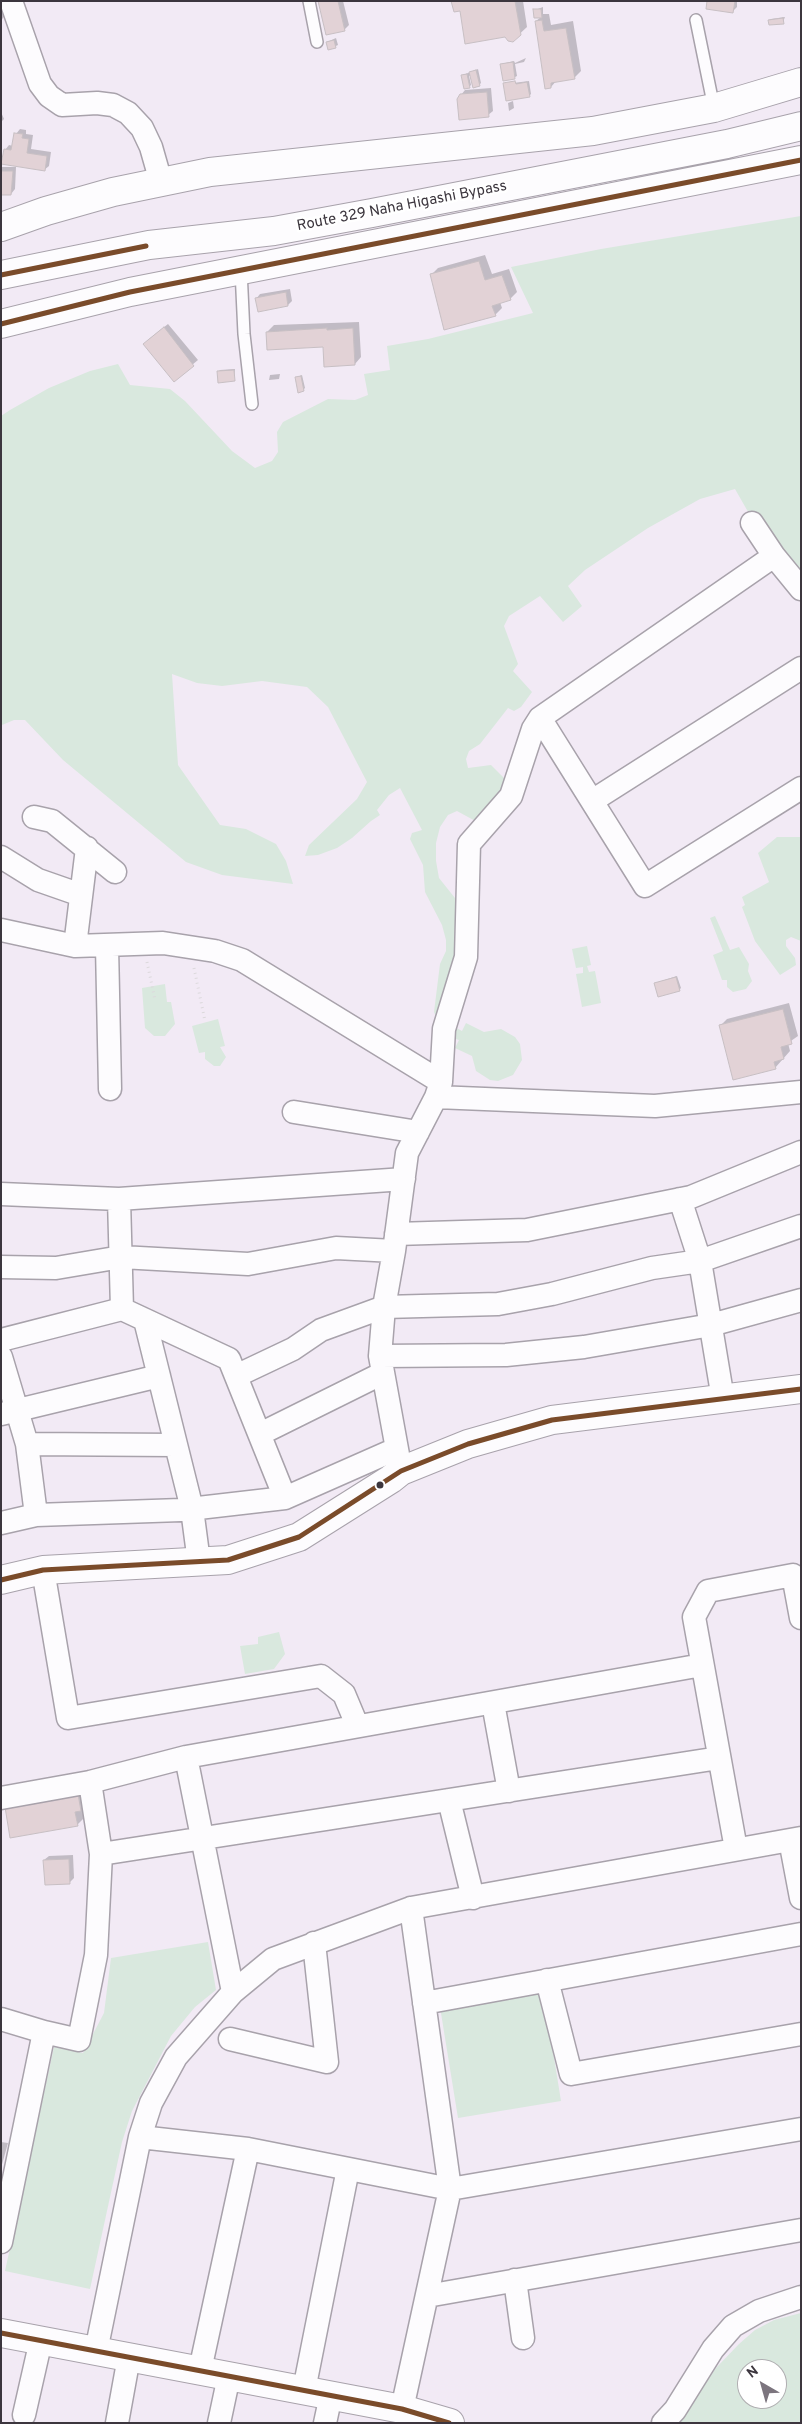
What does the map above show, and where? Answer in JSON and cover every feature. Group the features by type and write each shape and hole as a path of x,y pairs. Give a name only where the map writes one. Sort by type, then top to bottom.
{"main road":[{"path":"1,227 56,208 210,172 593,131 714,108 801,82"},
{"name":"Route 329 Naha Higashi Bypass","path":"1,275 149,245 274,231 372,213 727,144 801,126"},
{"name":"Route 329 Naha Higashi Bypass","path":"1,324 130,292 801,160"},
{"path":"1,1580 43,1570 228,1560 299,1537 391,1479 399,1460 468,1444 552,1420 801,1390"},
{"path":"1,2333 402,2409 450,2423"}],"street":[{"path":"11,1 10,30 48,96 62,105 113,105 128,114 142,128 151,147 161,182"},
{"path":"752,523 774,556 801,589"},
{"path":"1,1524 36,1515 192,1509 286,1498 399,1460 382,1365 384,1307 408,1152 438,1089 444,1029 466,957 468,844 510,796 533,729 540,718 774,556"},
{"path":"592,801 801,668"},
{"path":"540,718 646,886 801,788"},
{"path":"34,817 52,821 115,872"},
{"path":"75,946 86,848"},
{"path":"1,857 38,880 81,895"},
{"path":"1,930 75,946 164,943 215,951 242,960 438,1089 656,1106 801,1092"},
{"path":"107,946 110,1089"},
{"path":"294,1112 418,1132"},
{"path":"1,1267 56,1268 121,1257 248,1264 336,1248 527,1230 691,1197 801,1152"},
{"path":"1,1194 120,1199 404,1178"},
{"path":"120,1199 122,1309"},
{"path":"680,1199 700,1261 723,1399"},
{"path":"236,1376 293,1349 320,1330 384,1307 498,1304 552,1294 652,1268 700,1261 801,1226"},
{"path":"260,1434 382,1365 584,1347 711,1325 801,1300"},
{"path":"1,1340 122,1309 229,1359 286,1498"},
{"path":"145,1320 192,1509 199,1562"},
{"path":"1,1357 9,1411 27,1444 36,1515"},
{"path":"9,1411 159,1376"},
{"path":"27,1444 176,1445"},
{"path":"43,1570 68,1718 321,1676 344,1694 357,1725"},
{"path":"736,1849 694,1617 708,1591 793,1575 801,1618"},
{"path":"1,1798 90,1782 186,1757 702,1665"},
{"path":"493,1703 509,1791"},
{"path":"186,1757 233,1992"},
{"path":"101,1854 719,1758"},
{"path":"1,2019 44,2032 80,2040 96,1955 101,1854 90,1782"},
{"path":"449,1800 474,1898"},
{"path":"96,2350 140,2137 151,2103 176,2056 233,1992 273,1959 411,1908 796,1839 801,1898"},
{"path":"402,2409 450,2189 411,1908"},
{"path":"424,2003 801,1934"},
{"path":"230,2039 327,2062 314,1943"},
{"path":"547,1980 571,2074 801,2034"},
{"path":"1,2242 44,2032"},
{"path":"140,2137 248,2149 450,2189 801,2129"},
{"path":"200,2370 248,2149"},
{"path":"304,2390 348,2169"},
{"path":"427,2296 801,2230"},
{"path":"515,2280 523,2338"},
{"path":"663,2423 675,2410 713,2349 733,2326 759,2311 801,2297"},
{"path":"24,2415 41,2340"},
{"path":"117,2423 129,2357"},
{"path":"219,2423 229,2376"},
{"path":"325,2423 331,2395"}],"lane":[{"path":"309,1 317,42"},
{"path":"696,20 714,108"},
{"path":"241,270 244,334 252,404"}],"path":[{"path":"143,944 155,1000"},
{"path":"189,947 205,1021"}],"shaded area":[{"path":"801,216 801,575 747,510 735,489 700,499 648,528 585,570 568,586 582,606 563,622 540,596 509,616 504,626 518,664 513,671 532,692 521,707 514,711 508,708 480,744 469,751 466,759 468,768 491,765 508,782 479,823 457,811 448,815 440,827 436,843 436,861 439,878 459,903 457,953 439,1023 434,1012 440,964 446,951 446,940 442,925 425,892 423,865 410,839 412,833 422,830 400,788 389,795 377,810 380,815 352,838 337,848 318,855 305,856 309,845 357,799 367,782 328,707 307,687 262,681 222,686 197,683 172,674 178,765 220,825 246,829 276,844 286,861 293,884 222,875 186,862 63,760 25,720 14,720 2,725 1,730 1,416 10,410 49,388 90,371 118,364 130,385 170,389 185,401 232,451 255,468 272,461 278,452 277,432 283,422 328,399 355,400 368,395 364,374 390,370 387,346 428,339 533,313 511,267 601,249"},
{"path":"777,837 801,837 801,941 791,937 786,940 786,946 795,958 796,965 780,975 755,941 742,907 745,905 742,897 769,882 758,853"},
{"path":"715,916 730,950 739,947 749,964 748,971 752,981 746,989 733,992 727,987 727,980 722,980 713,955 723,951 710,918"},
{"path":"587,946 591,965 587,966 589,972 595,971 601,1003 582,1007 576,974 583,973 583,967 576,968 572,949"},
{"path":"165,984 167,1002 171,1002 175,1024 165,1036 154,1036 145,1028 142,988"},
{"path":"218,1019 225,1046 220,1047 226,1057 220,1066 214,1066 205,1059 205,1052 199,1053 192,1026"},
{"path":"466,1023 484,1032 501,1029 515,1037 520,1044 522,1060 513,1075 498,1081 490,1080 476,1071 472,1056 455,1048 459,1040 449,1037 451,1025 462,1031"},
{"path":"279,1632 285,1654 274,1669 245,1674 240,1646 258,1644 258,1637"},
{"path":"208,1942 216,1990 195,2007 171,2036 132,2111 122,2142 90,2289 5,2271 54,2047 83,2053 104,2013 111,1958"},
{"path":"543,1989 561,2101 458,2118 440,2007"},
{"path":"801,2313 801,2423 679,2423 715,2369 755,2330 774,2320"}],"building":[{"path":"318,1 338,1 345,31 326,35"},
{"path":"451,1 515,1 521,35 513,42 508,41 505,37 465,44 460,11 454,12"},
{"path":"707,1 735,1 733,13 706,9"},
{"path":"533,9 541,9 542,18 534,18"},
{"path":"783,18 784,24 769,25 768,20"},
{"path":"542,20 544,31 566,28 575,79 551,83 551,88 545,89 535,21"},
{"path":"334,40 336,48 328,50 326,42"},
{"path":"513,62 515,79 503,81 500,64"},
{"path":"476,70 480,86 473,88 469,72"},
{"path":"467,74 470,88 464,89 461,75"},
{"path":"515,81 516,84 527,82 530,97 506,101 503,83"},
{"path":"487,92 489,117 459,120 457,99 460,94"},
{"path":"14,133 23,134 22,138 29,139 27,153 47,156 45,171 1,164 4,149 11,150"},
{"path":"1,171 13,171 11,195 1,195"},
{"path":"479,261 485,280 502,275 511,300 492,306 496,316 444,330 430,274"},
{"path":"286,292 288,306 258,312 255,298"},
{"path":"164,327 194,366 174,382 143,344"},
{"path":"327,328 327,330 353,328 355,365 324,367 323,347 267,350 266,332"},
{"path":"234,370 235,381 218,383 217,371"},
{"path":"301,376 304,391 298,393 295,377"},
{"path":"676,977 680,991 658,997 654,983"},
{"path":"783,1009 792,1044 781,1047 784,1059 774,1062 776,1069 733,1080 719,1025"},
{"path":"78,1794 81,1811 75,1812 78,1826 10,1838 5,1807"},
{"path":"69,1859 70,1884 45,1885 43,1860"}],"transit line":[{"path":"1,324 130,292 801,160"},
{"path":"1,275 146,246"},
{"path":"1,1580 43,1570 228,1560 299,1537 401,1471 468,1444 552,1420 801,1389"},
{"path":"1,2333 402,2409 449,2423"}]}
